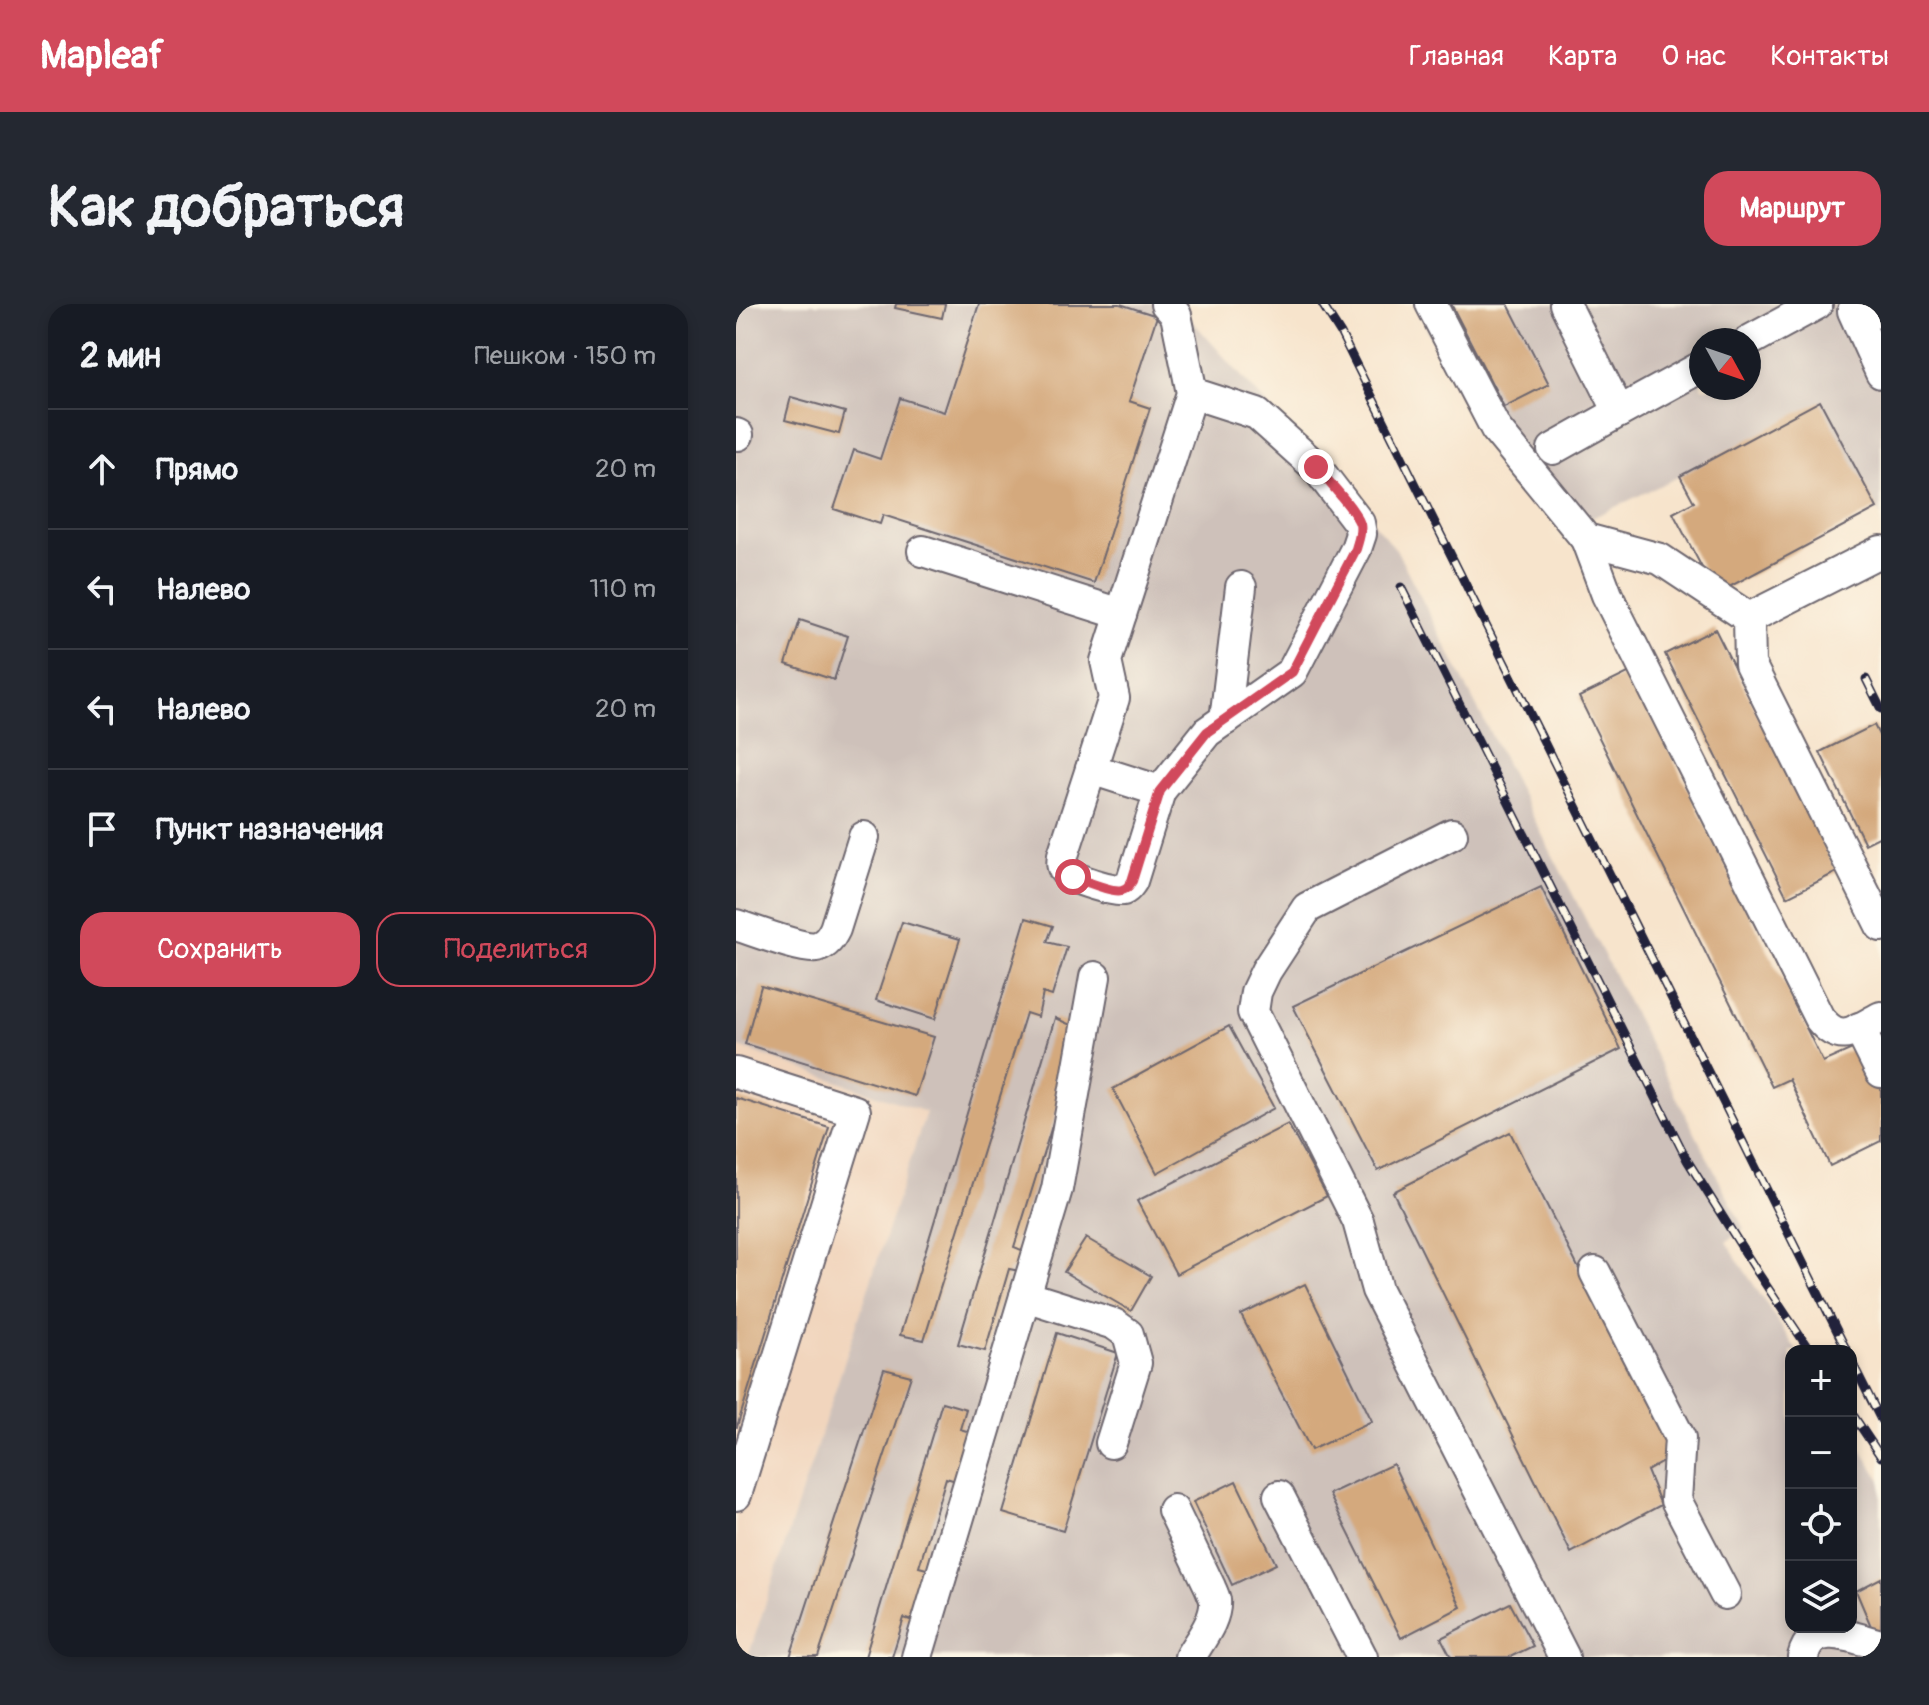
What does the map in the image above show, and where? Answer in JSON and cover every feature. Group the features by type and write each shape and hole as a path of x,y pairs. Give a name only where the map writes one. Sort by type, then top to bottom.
{"lane":[{"path":"1166,304 1176,315 1192,393 1106,661 1114,698 1062,864 1065,872 1073,877 1113,890 1122,890 1132,881 1160,791 1207,732 1292,672 1361,534 1354,514 1316,467 1257,414 1192,393"},
{"path":"1431,304 1496,429 1586,539 1607,595 1819,1018 1827,1028 1838,1034 1850,1033 1870,1023 1881,1072"},
{"path":"1565,304 1619,412"},
{"path":"1761,334 1817,304"},
{"path":"1866,309 1881,373"},
{"path":"1553,449 1689,374"},
{"path":"1586,539 1660,559 1749,618"},
{"path":"923,551 1121,614"},
{"path":"1749,618 1881,551"},
{"path":"1225,720 1241,587"},
{"path":"1749,618 1750,664 1881,926"},
{"path":"1091,769 1160,791"},
{"path":"1452,834 1307,908 1266,971 1256,992 1253,1012 1358,1221 1377,1290 1564,1657"},
{"path":"736,925 804,946 816,947 828,940 835,929 864,837"},
{"path":"917,1657 1057,1189 1095,977"},
{"path":"736,1073 855,1111 736,1495"},
{"path":"1595,1272 1680,1438 1676,1500 1725,1594"},
{"path":"1025,1296 1114,1324 1128,1334 1136,1363 1111,1443"},
{"path":"1279,1496 1362,1657"},
{"path":"1173,1510 1215,1600 1206,1630 1190,1657"},
{"path":"1803,1657 1811,1639 1820,1634 1830,1633 1881,1645"}],"shaded area":[{"path":"736,304 1177,304 1396,549 1744,1229 1726,1242 1793,1345 1785,1345 1785,1633 1857,1633 1857,1443 1881,1480 1881,1657 748,1657 926,1112 736,1046"},
{"path":"1425,304 1881,304 1881,516 1820,401 1680,476 1571,528 1541,505 1478,436 1424,321"},
{"path":"736,1046 926,1112 748,1657 736,1657"}],"building":[{"path":"896,304 945,304 942,318 895,308"},
{"path":"979,304 1120,304 1157,316 1129,401 1150,408 1094,583 883,515 880,524 834,509 854,450 880,459 900,398 944,412"},
{"path":"1451,304 1508,304 1549,384 1504,407"},
{"path":"791,397 845,412 839,434 785,420"},
{"path":"1820,401 1877,508 1716,594 1673,513 1694,502 1680,476"},
{"path":"800,620 848,636 834,680 786,664"},
{"path":"1715,629 1837,872 1787,897 1665,654"},
{"path":"1630,672 1823,1062 1859,1046 1881,1091 1881,1141 1830,1166 1789,1079 1772,1087 1579,697"},
{"path":"1874,725 1881,739 1881,836 1865,844 1820,752"},
{"path":"1541,887 1621,1049 1378,1171 1293,1006"},
{"path":"1026,918 1053,926 1047,942 1067,947 1052,996 1043,993 1038,1017 1026,1013 924,1340 900,1335"},
{"path":"902,922 960,939 935,1019 876,1000"},
{"path":"761,986 934,1037 915,1096 745,1044"},
{"path":"1055,1018 1082,1030 1014,1247 1029,1253 1025,1272 1009,1269 985,1351 958,1344"},
{"path":"1229,1026 1274,1108 1157,1173 1113,1089"},
{"path":"736,1098 829,1127 737,1427 736,1427"},
{"path":"1288,1124 1327,1196 1176,1274 1137,1201"},
{"path":"1510,1132 1673,1456 1647,1471 1661,1505 1571,1553 1393,1192"},
{"path":"1086,1238 1151,1276 1131,1311 1064,1272"},
{"path":"1305,1284 1372,1421 1311,1450 1241,1315"},
{"path":"1057,1333 1118,1353 1063,1531 1003,1513"},
{"path":"884,1369 911,1376 818,1657 790,1657"},
{"path":"942,1402 966,1409 960,1429 977,1434 963,1483 946,1478 919,1567 938,1572 922,1624 904,1618 892,1657 865,1657"},
{"path":"1393,1464 1461,1607 1401,1638 1329,1494"},
{"path":"1236,1481 1276,1564 1232,1585 1193,1502"},
{"path":"1881,1578 1881,1628 1873,1631 1857,1590"},
{"path":"1510,1603 1533,1646 1510,1657 1451,1657 1441,1638"}],"railway":[{"path":"1322,304 1341,334 1844,1345"},
{"path":"1401,587 1687,1160 1806,1345"},
{"path":"1866,679 1881,709"},
{"path":"1857,1372 1881,1420"},
{"path":"1854,1417 1881,1457"}],"route":[{"path":"1073,877 1113,890 1128,887 1160,791 1207,732 1292,672 1361,534 1354,514 1316,467"}]}
